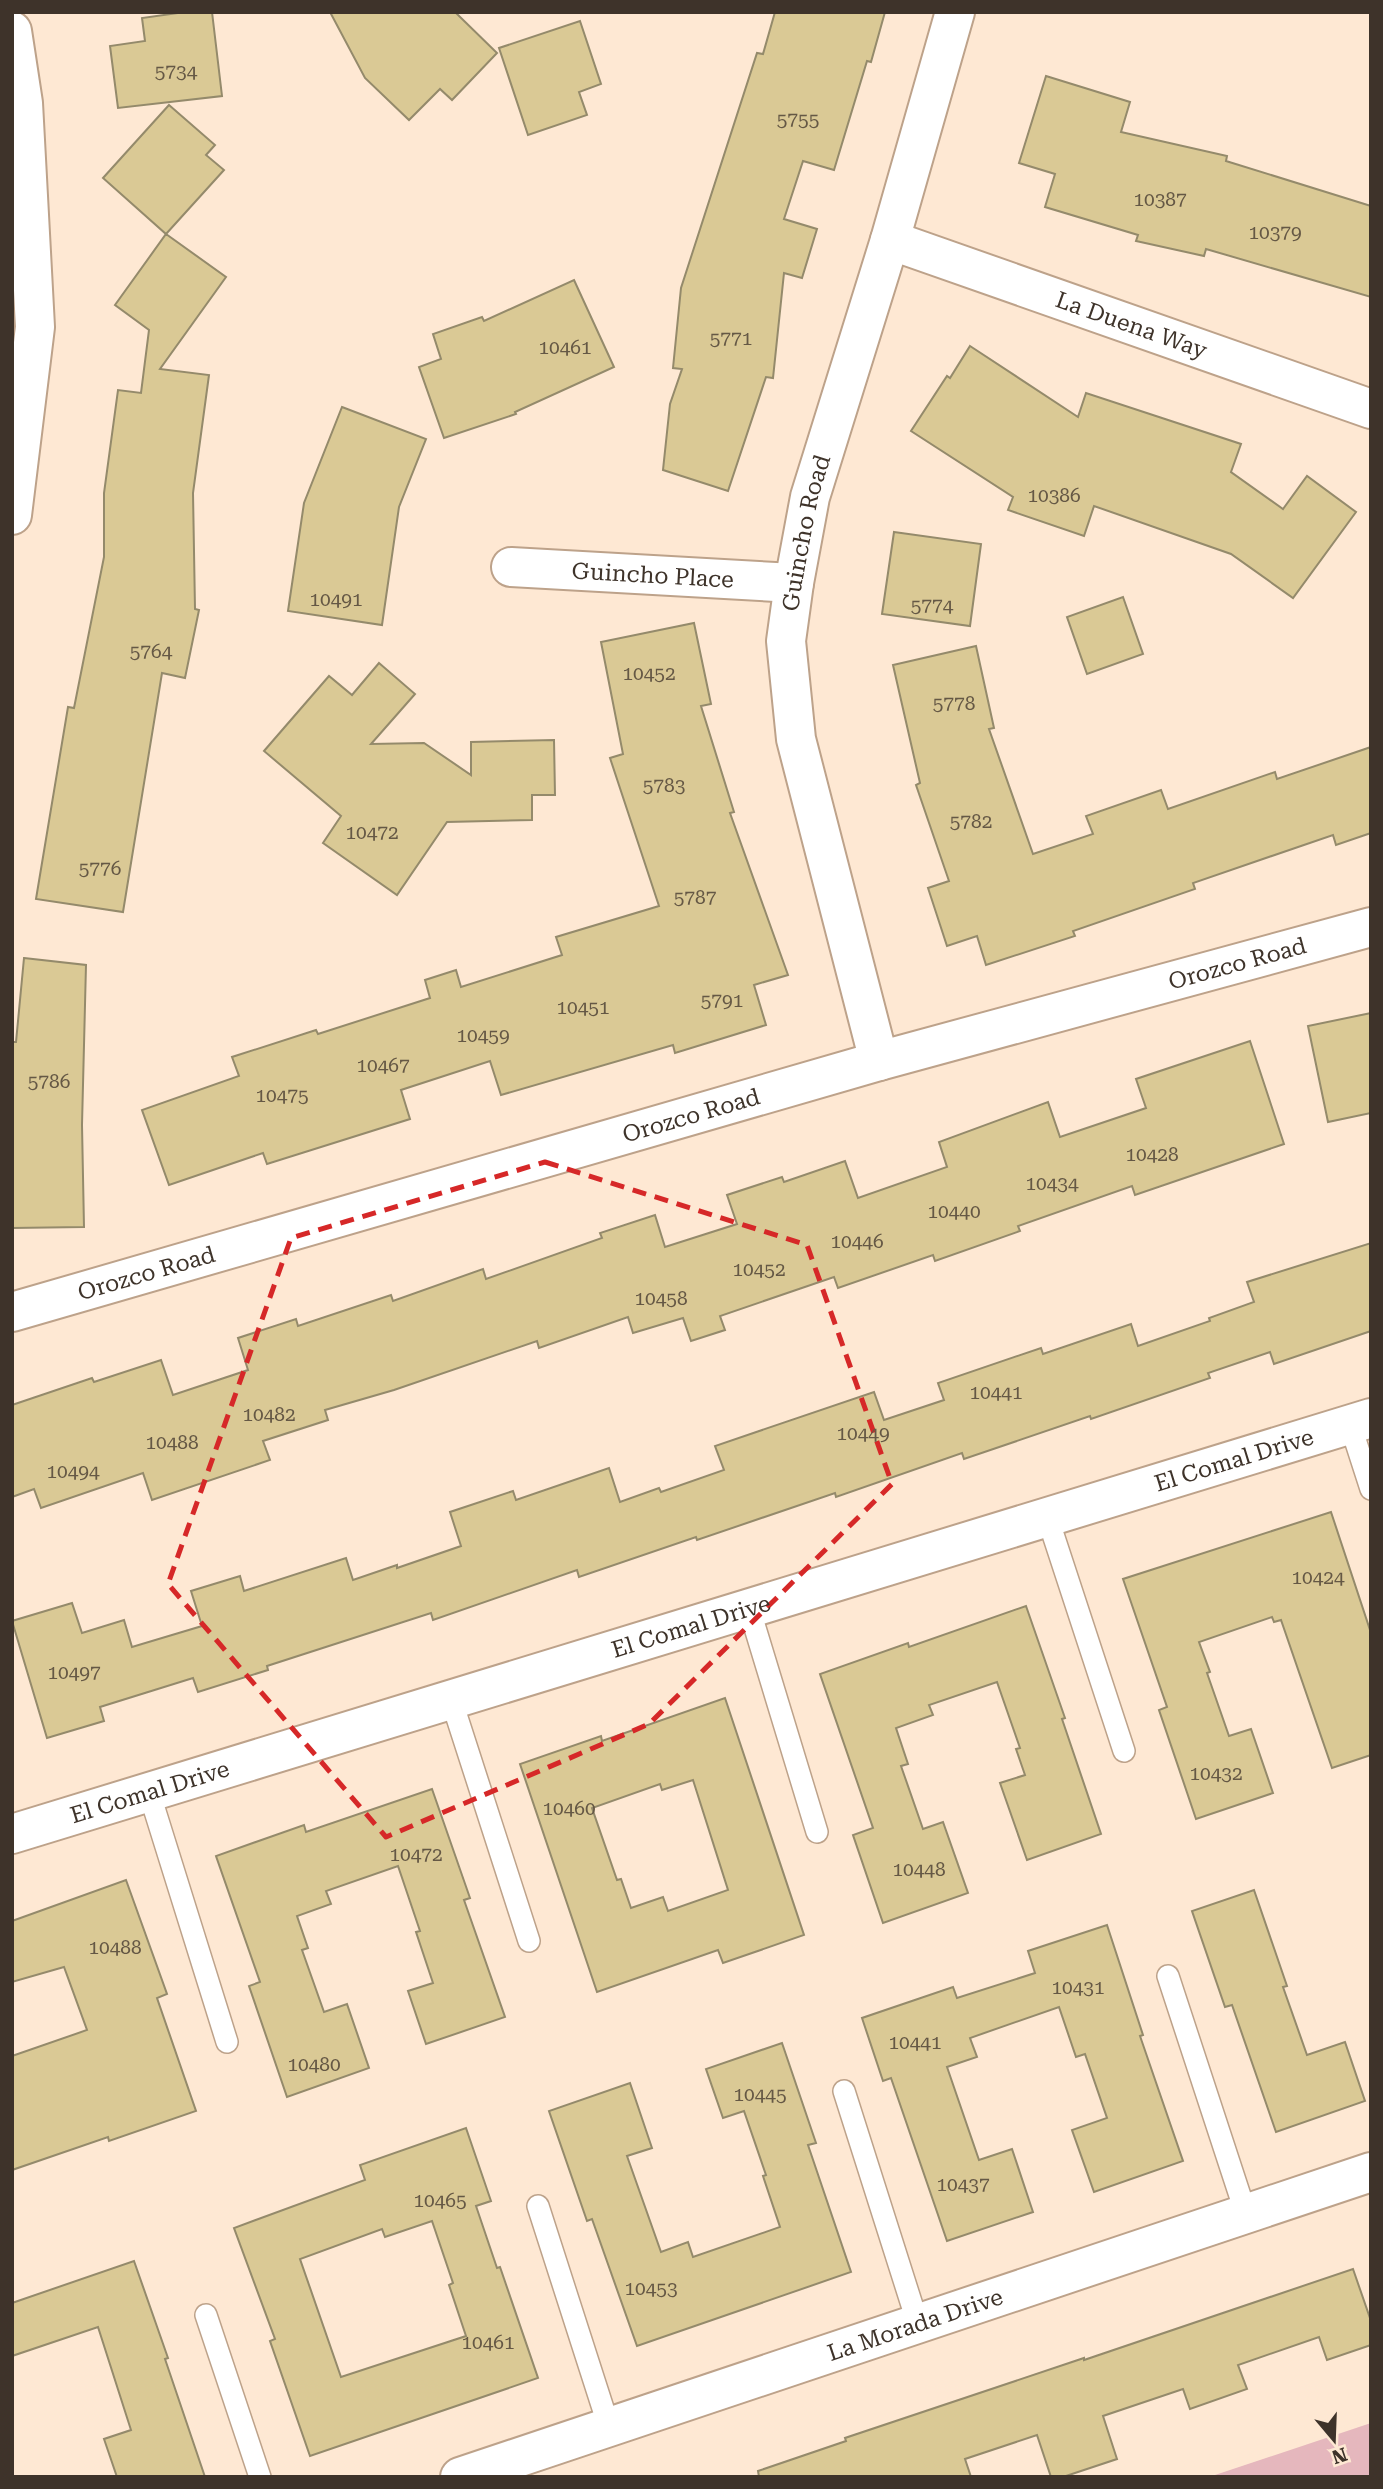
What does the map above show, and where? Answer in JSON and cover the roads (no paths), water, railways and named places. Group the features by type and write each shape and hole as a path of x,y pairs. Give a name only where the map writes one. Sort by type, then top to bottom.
{"street":[{"name":"Guincho Road","path":"879,1061 796,739 786,641 810,497 890,240 955,12"},
{"path":"12,31 35,327 12,515"},
{"name":"La Duena Way","path":"890,240 1371,408"},
{"name":"Guincho Place","path":"511,567 794,583"},
{"name":"Orozco Road","path":"12,1312 879,1061 1371,927"},
{"name":"El Comal Drive","path":"12,1834 1360,1421"},
{"name":"La Morada Drive","path":"460,2477 1371,2172"}],"lane":[{"path":"1360,1421 1371,1489"},
{"path":"1047,1516 1124,1751"},
{"path":"749,1608 817,1832"},
{"path":"451,1699 529,1941"},
{"path":"149,1792 227,2042"},
{"path":"1168,1976 1247,2214"},
{"path":"844,2091 918,2323"},
{"path":"538,2206 609,2427"},
{"path":"206,2315 260,2477"}]}
